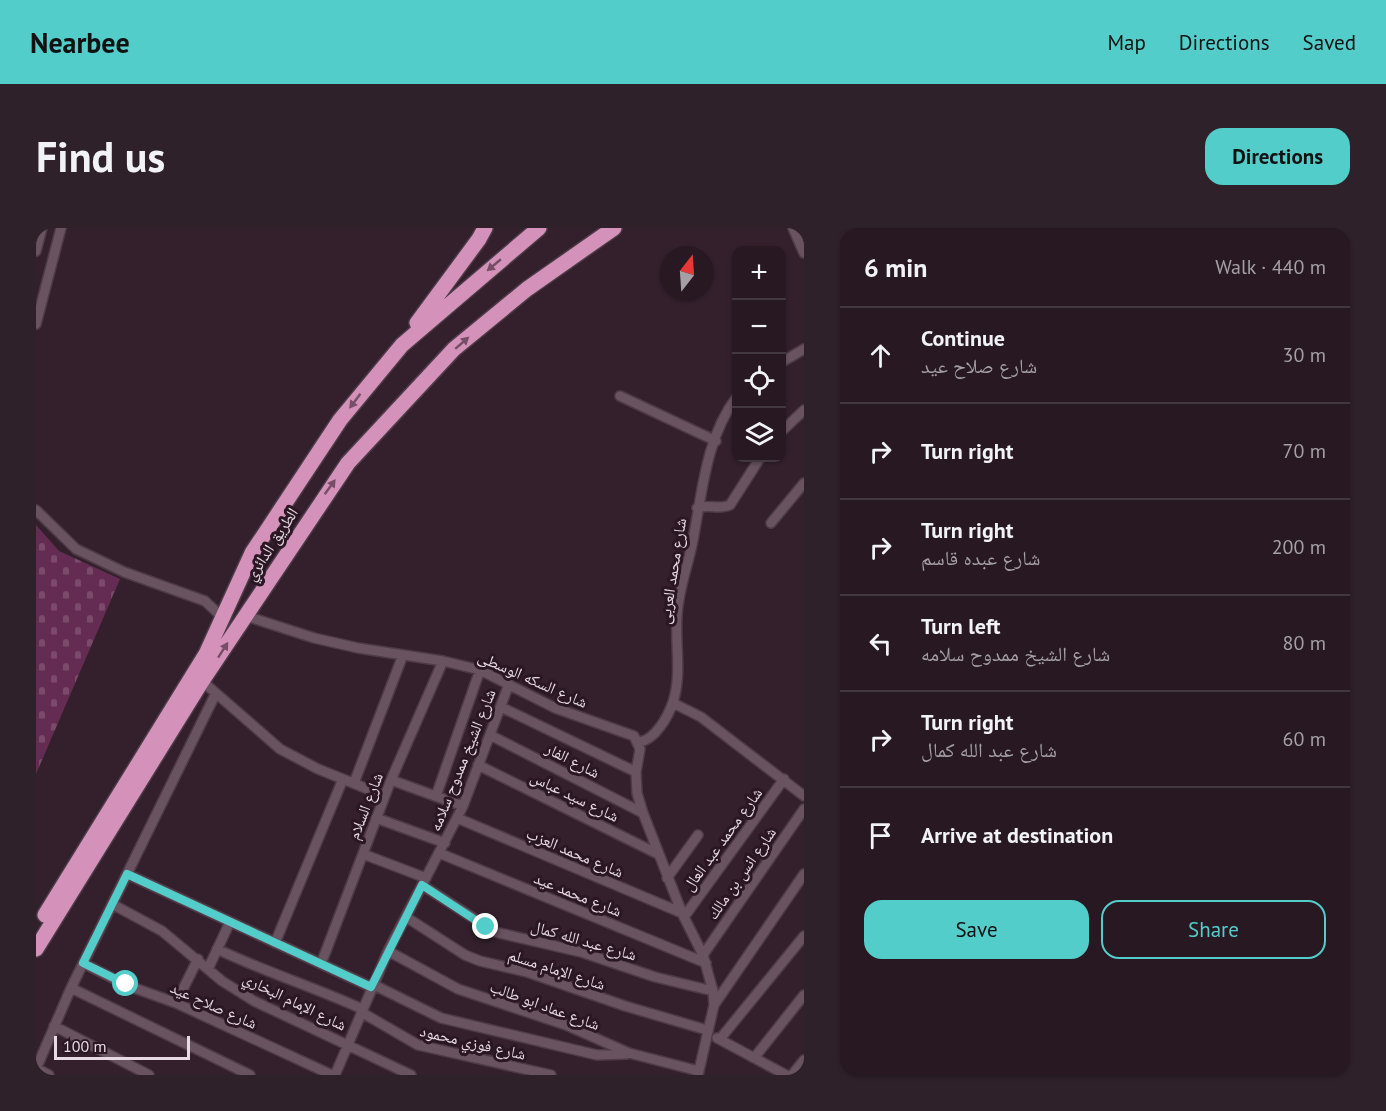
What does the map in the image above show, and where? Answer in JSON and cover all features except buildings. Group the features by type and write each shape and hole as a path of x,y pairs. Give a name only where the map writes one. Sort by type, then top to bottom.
{"highway":[{"path":"402,345 480,239 485,228"},
{"name":"الطريق الدائري","path":"36,949 171,722 223,618 246,563 291,490 340,420 402,345 539,228"},
{"name":"الطريق الدائري","path":"36,928 171,722 202,681 348,463 454,349 527,289 614,228"},
{"path":"246,563 268,581"}],"street":[{"path":"36,251 42,228"},
{"path":"36,324 61,228"},
{"path":"793,228 804,253"},
{"path":"786,360 804,349"},
{"path":"620,396 716,441"},
{"name":"شارع محمد العربى","path":"639,742 653,735 673,703 678,610 697,508 723,419 732,404"},
{"path":"786,427 804,410"},
{"path":"697,508 708,505 723,508 730,505 757,462"},
{"path":"771,523 804,483"},
{"path":"36,510 76,549 124,572 205,601 223,618"},
{"name":"شارع السكه الوسطى","path":"246,616 314,638 443,660 480,670 555,708 628,733 639,742"},
{"path":"354,783 403,655"},
{"name":"شارع السلام","path":"321,964 391,780 443,660"},
{"path":"436,796 480,670"},
{"path":"202,681 280,749 385,796"},
{"name":"شارع الشيخ ممدوح سلامه","path":"333,1075 388,951 463,806 509,684"},
{"path":"49,1075 36,1068 54,1026 216,693"},
{"path":"673,703 701,717 804,796"},
{"path":"501,706 636,772"},
{"name":"شارع الفار","path":"490,735 643,813"},
{"path":"639,742 636,772 637,793 667,878 705,959 713,991 714,1005 698,1073"},
{"name":"شارع سيد عباس","path":"478,765 658,854"},
{"path":"275,943 343,779"},
{"name":"شارع محمد عبد العال","path":"683,915 784,779"},
{"path":"391,780 463,806"},
{"name":"شارع انس بن مالك","path":"705,959 804,809"},
{"path":"376,818 445,843"},
{"name":"شارع محمد العزب","path":"457,818 683,915"},
{"path":"667,878 698,835"},
{"name":"شارع محمد عيد","path":"439,853 705,959"},
{"name":"شارع عبد الله كمال","path":"363,854 424,881 495,932 581,952 656,977 713,991"},
{"path":"127,874 441,1018 597,1055 629,1053"},
{"path":"714,1005 804,874"},
{"name":"شارع الإمام البخاري","path":"112,904 162,931 208,969 254,1001 411,1075"},
{"name":"شارع الإمام مسلم","path":"406,917 465,955 480,961 527,972 707,1031 786,1075"},
{"path":"208,969 230,922"},
{"path":"720,1039 804,936"},
{"name":"شارع فوزي محمود","path":"218,950 270,973 312,986 361,1011 417,1046 551,1075"},
{"name":"شارع عماد ابو طالب","path":"388,951 458,989 566,1025 629,1053 698,1073"},
{"path":"177,1003 198,959"},
{"name":"شارع صلاح عيد","path":"83,963 126,984 177,1003 333,1075"},
{"path":"71,988 250,1075"},
{"path":"754,1058 804,995"},
{"path":"54,1026 148,1075"},
{"path":"792,1075 804,1060"}],"green space":[{"path":"36,525 59,551 120,579 36,774"}],"route":[{"path":"126,984 83,963 127,874 371,987 422,885 462,909 486,927"}]}
